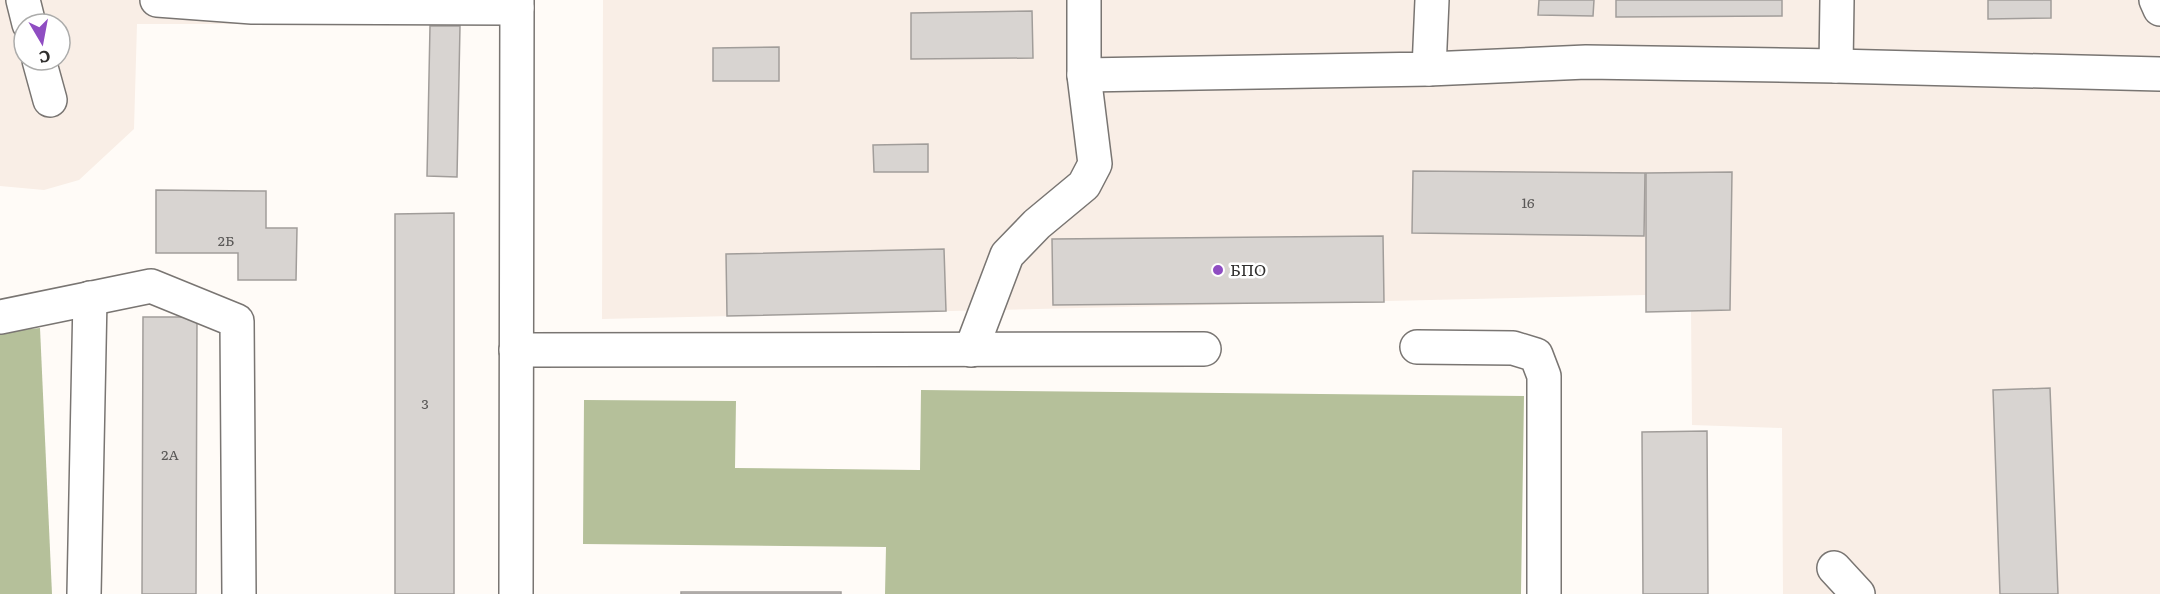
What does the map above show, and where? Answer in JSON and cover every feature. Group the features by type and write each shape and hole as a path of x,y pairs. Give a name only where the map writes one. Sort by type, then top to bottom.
{"street":[{"path":"157,0 252,7 517,4 516,594"},
{"path":"971,350 1007,255 1037,224 1084,185 1095,164 1084,75 1084,0"},
{"path":"1430,69 1432,0"},
{"path":"1836,66 1837,0"},
{"path":"2156,0 2160,9"},
{"path":"1084,75 1430,69 1586,62 2160,75"},
{"path":"42,72 50,100"},
{"path":"0,317 151,286 237,321 239,594"},
{"path":"84,594 90,298"},
{"path":"1417,347 1513,348 1536,356 1544,376 1545,594"},
{"path":"516,350 1204,350"},
{"path":"1834,568 1858,594"}],"shaded area":[{"path":"0,0 460,0 460,24 137,24 134,129 79,180 44,190 0,186"},
{"path":"603,0 2160,0 2160,594 1783,594 1782,428 1692,425 1691,311 1646,312 1645,295 602,319"}],"green space":[{"path":"40,328 52,594 0,594 0,332"},
{"path":"921,390 1524,396 1521,594 885,594 886,547 583,544 584,400 736,401 735,468 920,470"}],"building":[{"path":"1539,0 1594,0 1593,16 1538,15"},
{"path":"1616,0 1782,0 1782,16 1616,17"},
{"path":"1988,0 2051,0 2051,18 1988,19"},
{"path":"1032,11 1033,58 911,59 911,13"},
{"path":"430,26 460,26 457,177 427,176"},
{"path":"779,47 779,81 713,81 713,48"},
{"path":"928,144 928,172 874,172 873,145"},
{"path":"1413,171 1645,173 1644,236 1412,233"},
{"path":"1732,172 1730,310 1646,312 1646,173"},
{"path":"156,190 266,191 266,228 297,228 296,280 238,280 238,253 156,253"},
{"path":"454,213 454,594 395,594 395,214"},
{"name":"БПО","path":"1383,236 1384,302 1053,305 1052,239"},
{"path":"944,249 946,311 727,316 726,254"},
{"path":"143,317 197,317 196,594 142,594"},
{"path":"2050,388 2058,594 2000,594 1993,390"},
{"path":"1707,431 1708,594 1643,594 1642,432"},
{"path":"681,592 841,592 841,594 681,594"}],"place":[{"name":"БПО","path":"1218,270"}]}
